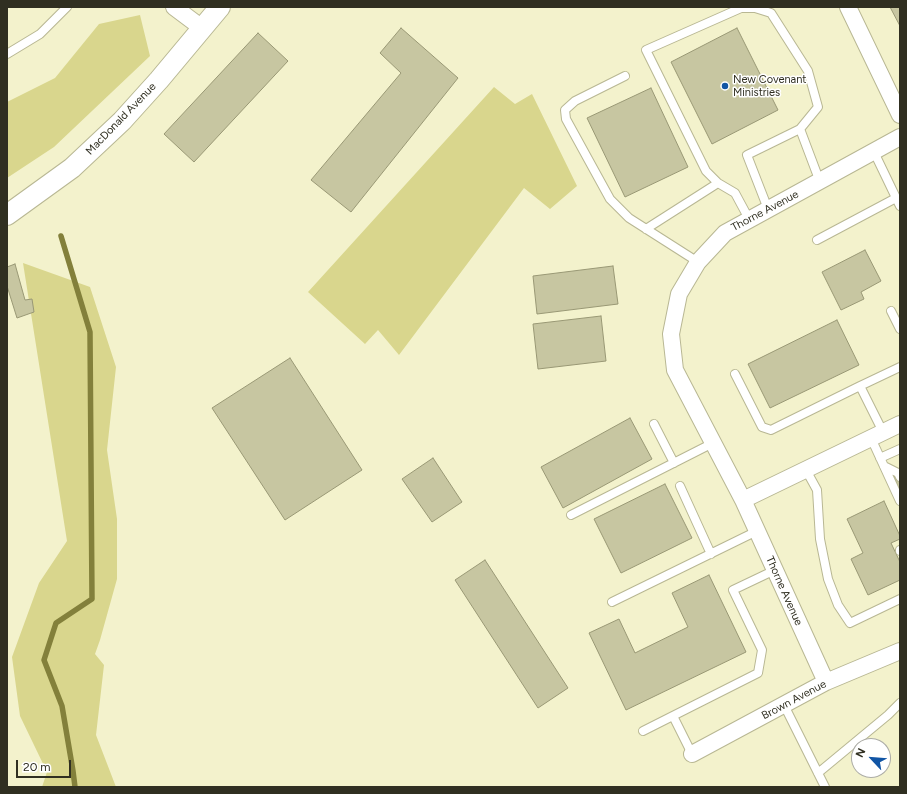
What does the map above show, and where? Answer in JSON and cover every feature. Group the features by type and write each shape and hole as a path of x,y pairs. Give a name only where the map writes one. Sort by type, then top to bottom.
{"street":[{"path":"174,7 202,28"},
{"name":"MacDonald Avenue","path":"7,215 72,168 116,126 159,80 220,7"},
{"path":"848,7 900,115"},
{"name":"Thorne Avenue","path":"826,682 743,500 675,370 671,334 679,294 698,262 725,233 900,137"},
{"path":"743,500 900,424"},
{"name":"Brown Avenue","path":"692,754 826,682 900,651"}],"lane":[{"path":"7,54 40,34 67,7"},
{"path":"749,220 735,193 718,183 706,170 646,50 741,8 755,8 771,13 808,71 818,107 800,129 747,155 768,210"},
{"path":"625,76 575,101 565,110 566,119 610,199 629,218 698,262"},
{"path":"800,129 820,182"},
{"path":"874,152 900,206"},
{"path":"646,229 718,183"},
{"path":"817,240 896,198"},
{"path":"891,311 900,329"},
{"path":"735,374 762,427 771,430 900,368"},
{"path":"860,386 877,435 882,462 900,501"},
{"path":"654,424 674,463"},
{"path":"571,515 713,443"},
{"path":"882,462 900,449"},
{"path":"882,462 898,472 900,477"},
{"path":"806,470 816,490 820,539 828,579 838,605 850,623 900,599"},
{"path":"680,486 711,554"},
{"path":"612,602 757,531"},
{"path":"643,731 758,673 762,650 733,590 775,570"},
{"path":"818,773 882,720 900,703"},
{"path":"784,705 825,787"},
{"path":"673,716 692,754"}],"shaded area":[{"path":"140,15 150,56 54,147 7,178 7,102 55,78 99,24"},
{"path":"494,87 515,104 532,94 577,186 550,209 524,188 399,355 378,330 365,344 308,292"},
{"path":"23,263 90,287 116,367 107,450 117,519 117,579 95,654 104,665 96,735 116,787 42,787 47,772 20,716 12,657 39,583 67,541"}],"building":[{"path":"890,7 900,7 900,26"},
{"path":"401,28 458,78 351,212 311,180 401,73 380,53"},
{"name":"New Covenant Ministries","path":"737,28 778,110 712,144 671,62"},
{"path":"258,33 288,61 194,162 164,134"},
{"path":"651,88 688,167 625,197 587,118"},
{"path":"865,250 881,281 861,292 864,299 841,310 822,272"},
{"path":"15,264 25,300 32,299 34,312 17,318 7,286 7,267"},
{"path":"613,266 618,304 537,314 533,276"},
{"path":"601,316 606,361 538,369 533,324"},
{"path":"837,320 859,365 770,408 748,364"},
{"path":"290,358 362,470 285,520 212,408"},
{"path":"630,418 652,459 563,508 541,467"},
{"path":"433,458 462,502 432,522 402,479"},
{"path":"900,478 900,495 893,481"},
{"path":"665,484 692,538 621,573 594,519"},
{"path":"884,501 900,536 900,539 891,543 900,562 900,580 868,595 851,559 863,553 847,519"},
{"path":"485,560 568,688 538,708 455,580"},
{"path":"709,575 746,652 626,710 589,633 619,619 635,653 688,627 672,593"}],"waterway":[{"path":"61,236 90,332 92,599 56,623 44,660 62,706 75,787"}],"place":[{"name":"New Covenant Ministries","path":"725,86"}]}
